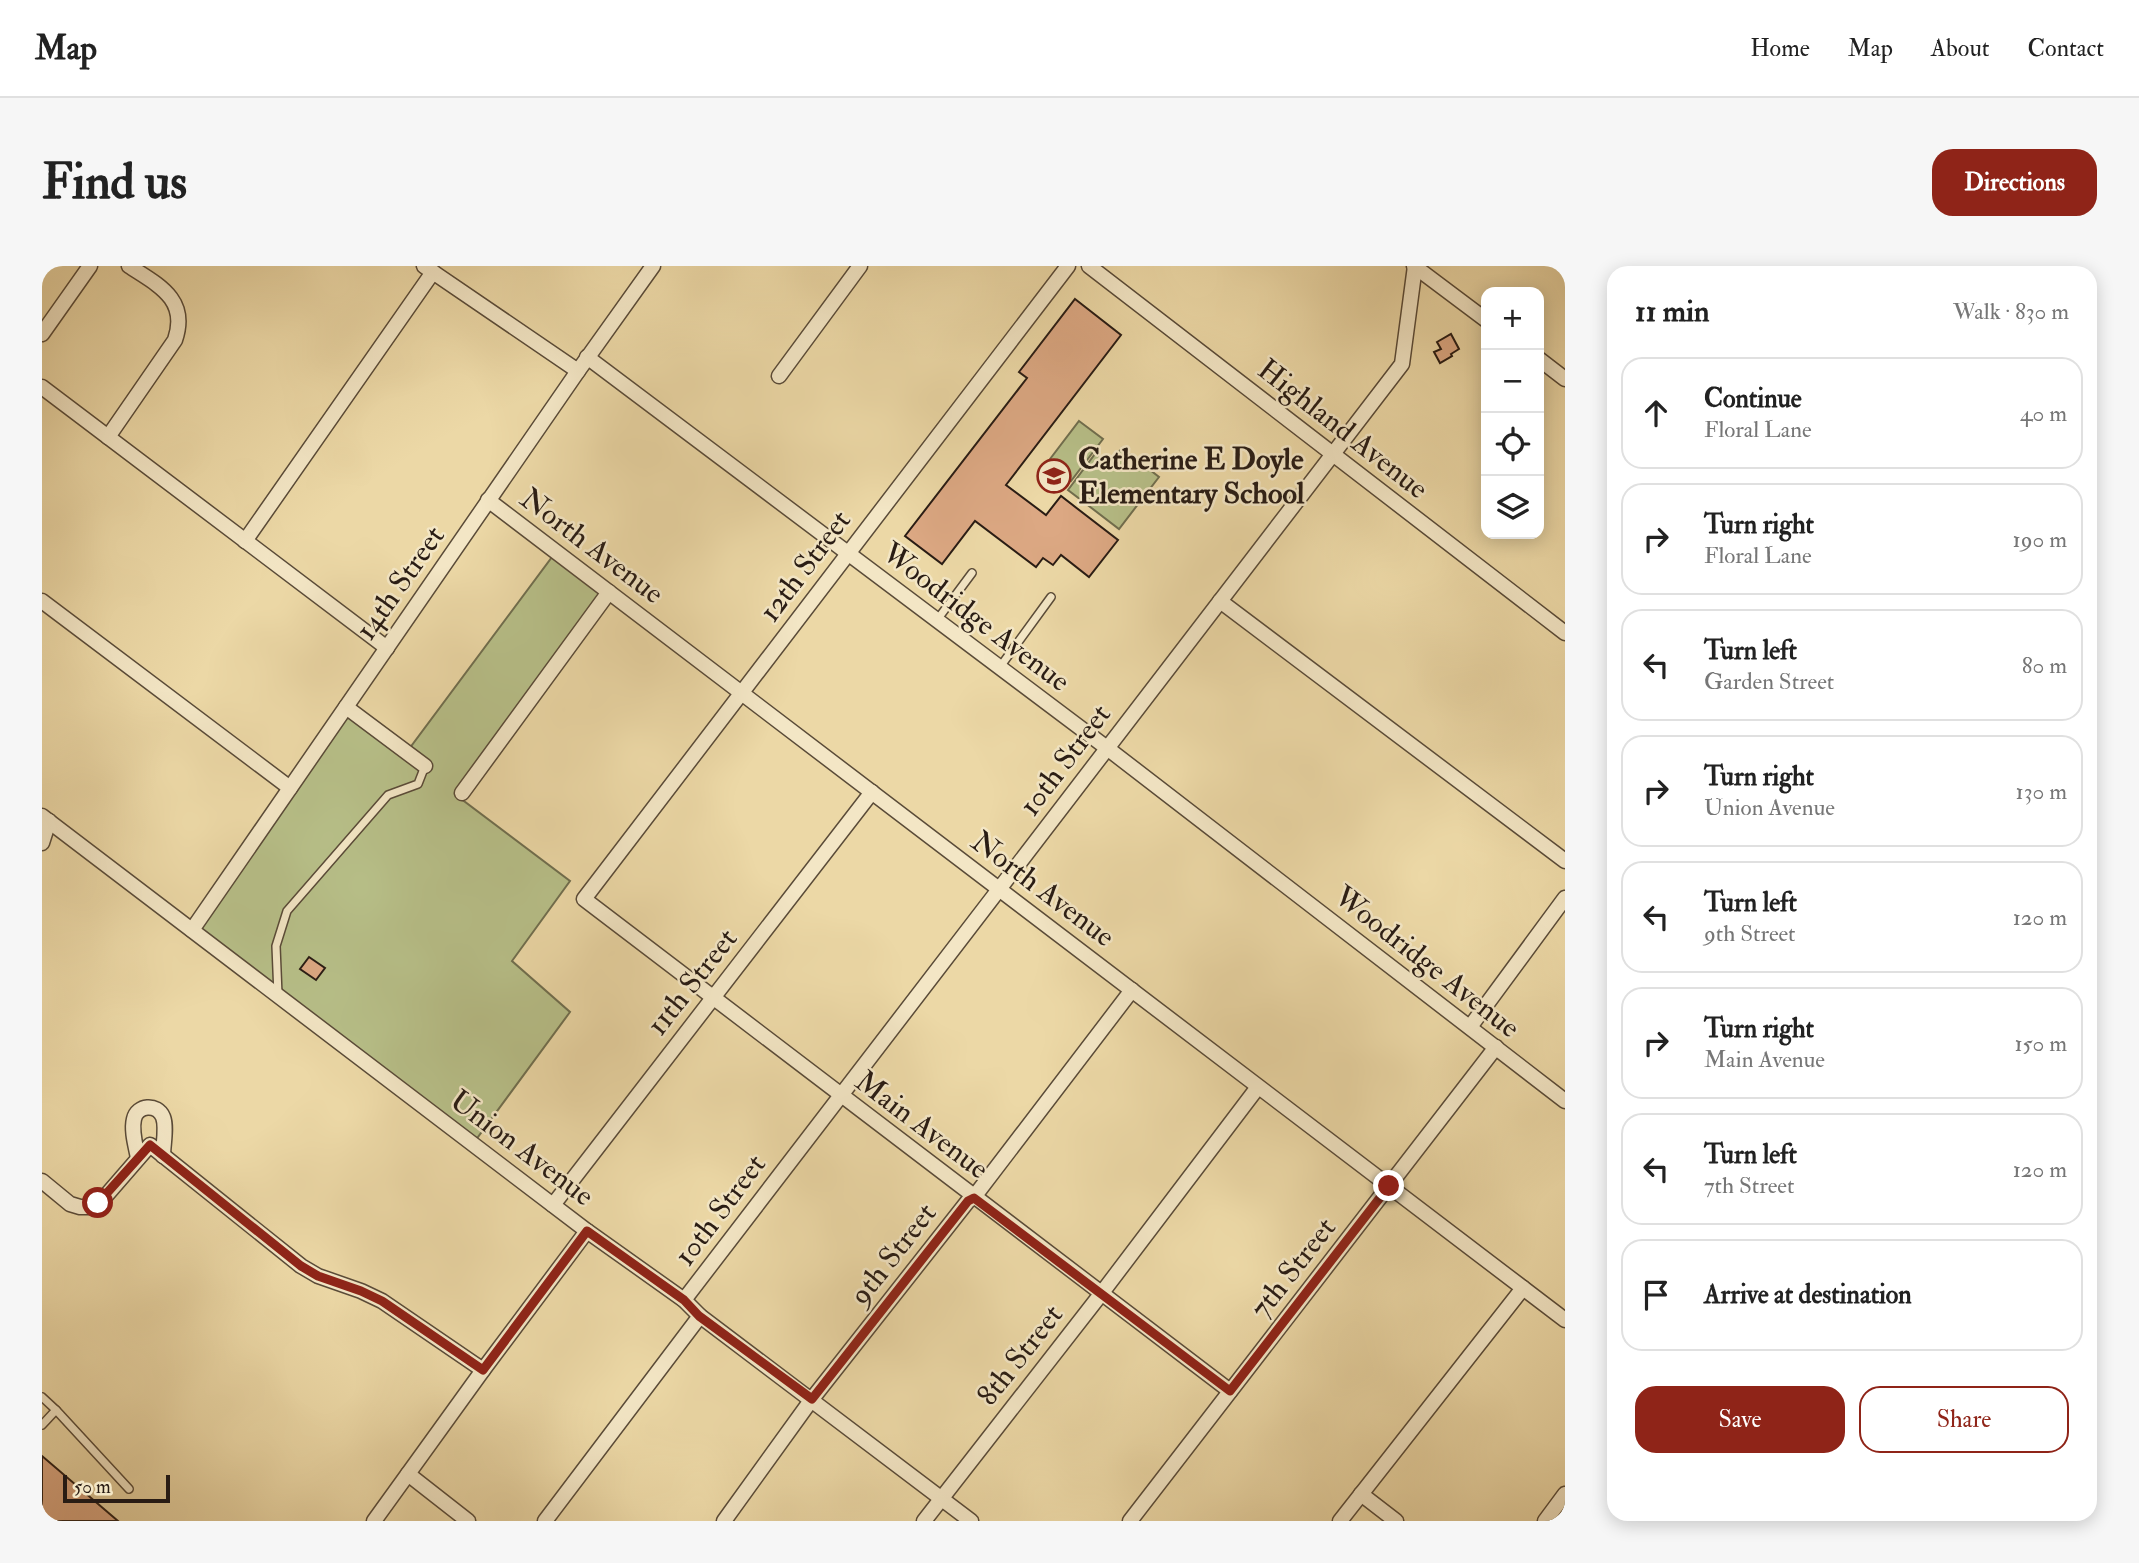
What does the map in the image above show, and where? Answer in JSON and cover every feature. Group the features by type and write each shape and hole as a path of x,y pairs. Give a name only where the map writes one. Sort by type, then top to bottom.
{"street":[{"path":"42,334 90,266"},
{"path":"108,437 175,340 178,329 176,305 169,294 128,266"},
{"name":"14th Street","path":"192,930 587,357 653,266"},
{"path":"779,376 860,266"},
{"name":"12th Street","path":"584,899 1068,266"},
{"name":"Highland Avenue","path":"1088,266 1565,633"},
{"path":"1415,266 1481,316"},
{"name":"10th Street","path":"684,1300 1402,363 1415,266"},
{"path":"245,541 429,269 578,371"},
{"name":"Woodridge Avenue","path":"587,357 1107,748 1565,1101"},
{"path":"1544,363 1565,379"},
{"path":"42,387 387,648"},
{"name":"North Avenue","path":"488,500 1565,1320"},
{"path":"462,793 609,592"},
{"path":"42,601 290,788"},
{"path":"1220,601 1565,861"},
{"path":"346,707 425,766"},
{"name":"11th Street","path":"553,1205 872,792"},
{"path":"42,843 46,819"},
{"name":"Union Avenue","path":"46,819 587,1231 684,1300 699,1316 971,1521"},
{"path":"1469,1027 1565,898"},
{"name":"Main Avenue","path":"584,899 1230,1391"},
{"name":"9th Street","path":"724,1521 812,1399 968,1201 974,1198 1132,990"},
{"name":"7th Street","path":"1130,1521 1496,1047"},
{"name":"8th Street","path":"924,1521 1258,1087"},
{"path":"138,1158 133,1121 136,1113 148,1107 155,1108 164,1120 163,1156"},
{"path":"42,1181 70,1204 89,1206 104,1198 150,1145 301,1266 318,1276 382,1301 483,1370"},
{"path":"374,1521 587,1231"},
{"path":"1340,1521 1523,1288"},
{"name":"10th Street","path":"545,1521 699,1316"},
{"path":"408,1474 468,1521"},
{"path":"1361,1494 1396,1521"},
{"path":"1545,1521 1565,1494"}],"lane":[{"path":"937,620 972,573"},
{"path":"999,667 1051,597"},
{"path":"278,996 276,946 287,911 387,795 418,784 425,766"},
{"path":"42,1397 129,1489"},
{"path":"42,1425 56,1410"}],"green space":[{"path":"1079,421 1103,439 1071,481 1047,463"},
{"path":"1122,448 1159,477 1119,529 1068,490 1095,454 1109,464"},
{"path":"558,549 614,592 456,795 570,881 512,961 570,1012 475,1141 191,923 349,704 406,753"}],"building":[{"path":"1075,299 1121,335 1006,485 1046,515 1061,496 1118,540 1089,577 1061,555 1053,565 1043,558 1036,567 975,521 942,564 905,536 1027,378 1019,372"},
{"path":"1451,334 1459,349 1440,363 1434,352 1441,349 1437,342"},
{"path":"309,957 325,968 316,980 300,969"},
{"path":"42,1456 118,1521 42,1521"}],"place":[{"name":"Catherine E Doyle Elementary School","path":"1054,476"}],"route":[{"path":"98,1203 150,1145 301,1266 318,1276 382,1301 483,1370 587,1231 684,1300 699,1316 812,1399 968,1201 974,1198 1230,1391 1389,1186"}]}
